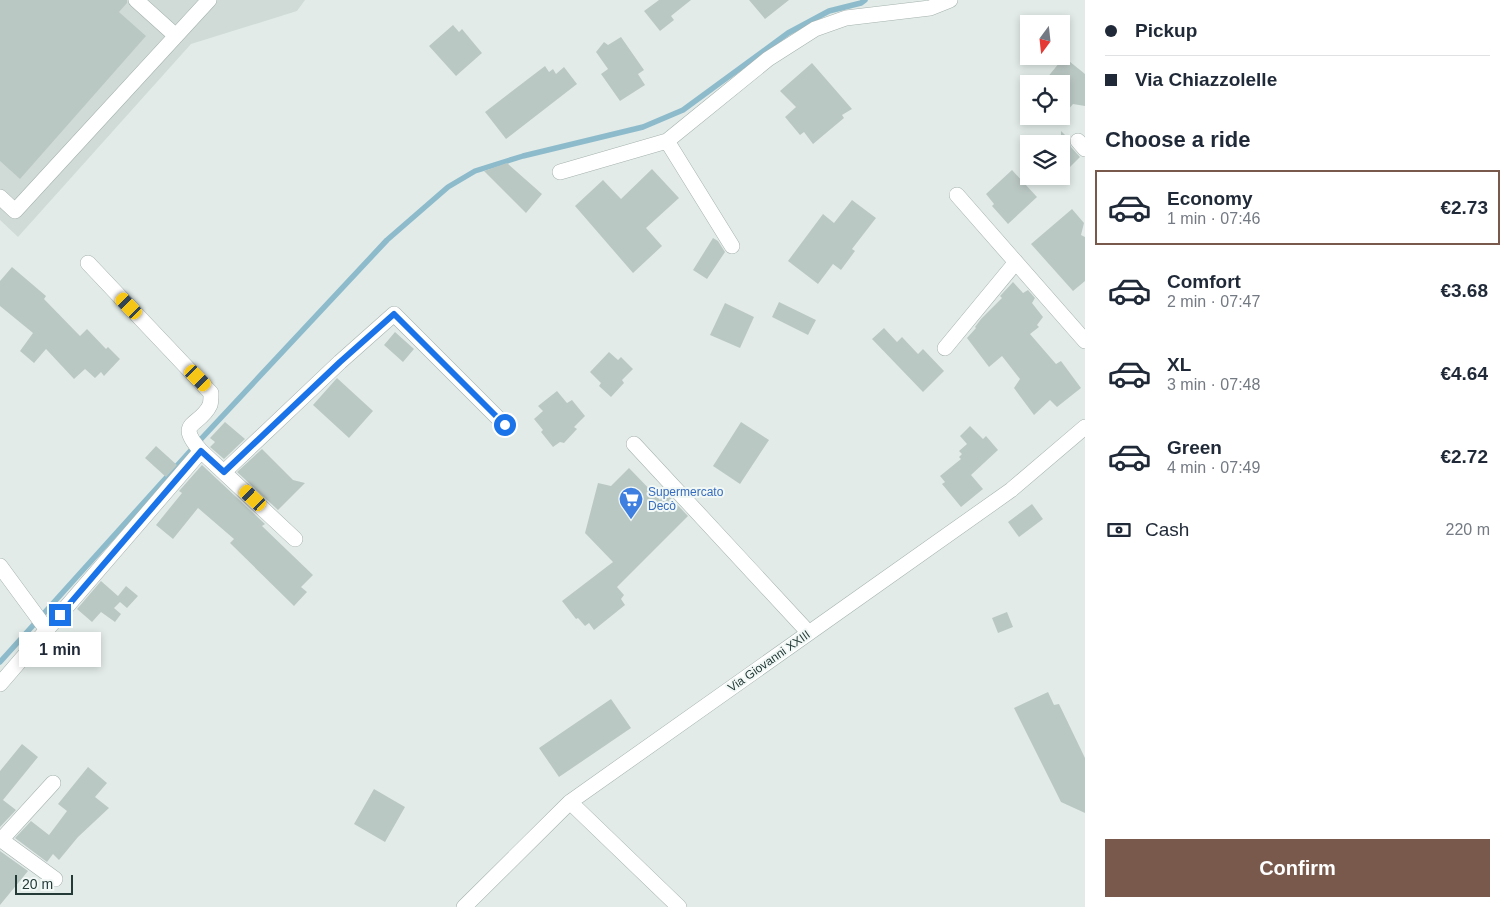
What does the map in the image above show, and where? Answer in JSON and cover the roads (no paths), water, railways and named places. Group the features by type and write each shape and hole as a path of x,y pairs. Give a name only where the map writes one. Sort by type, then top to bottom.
{"street":[{"path":"136,0 176,36"},
{"path":"0,197 15,210 209,0"},
{"path":"560,172 667,140 768,59 815,29 846,18 930,8 950,0"},
{"path":"667,140 732,246"},
{"path":"957,194 1085,341"},
{"path":"945,348 1016,262"},
{"path":"88,263 211,393 210,405 191,427 190,439 295,538"},
{"path":"224,472 340,362 394,314 505,425"},
{"name":"Via Giovanni XXIII","path":"464,907 570,802 1011,490 1085,426"},
{"path":"634,444 809,633"},
{"path":"0,684 45,627 201,451"},
{"path":"0,566 45,627"},
{"path":"53,784 0,840 55,879"},
{"path":"570,802 679,907"}],"waterway":[{"path":"0,662 202,438 387,240 448,187 475,171 523,156 643,127 683,110 788,33 829,11 861,3 865,0"}],"place":[{"name":"Supermercato Decò","path":"631,520"}]}
